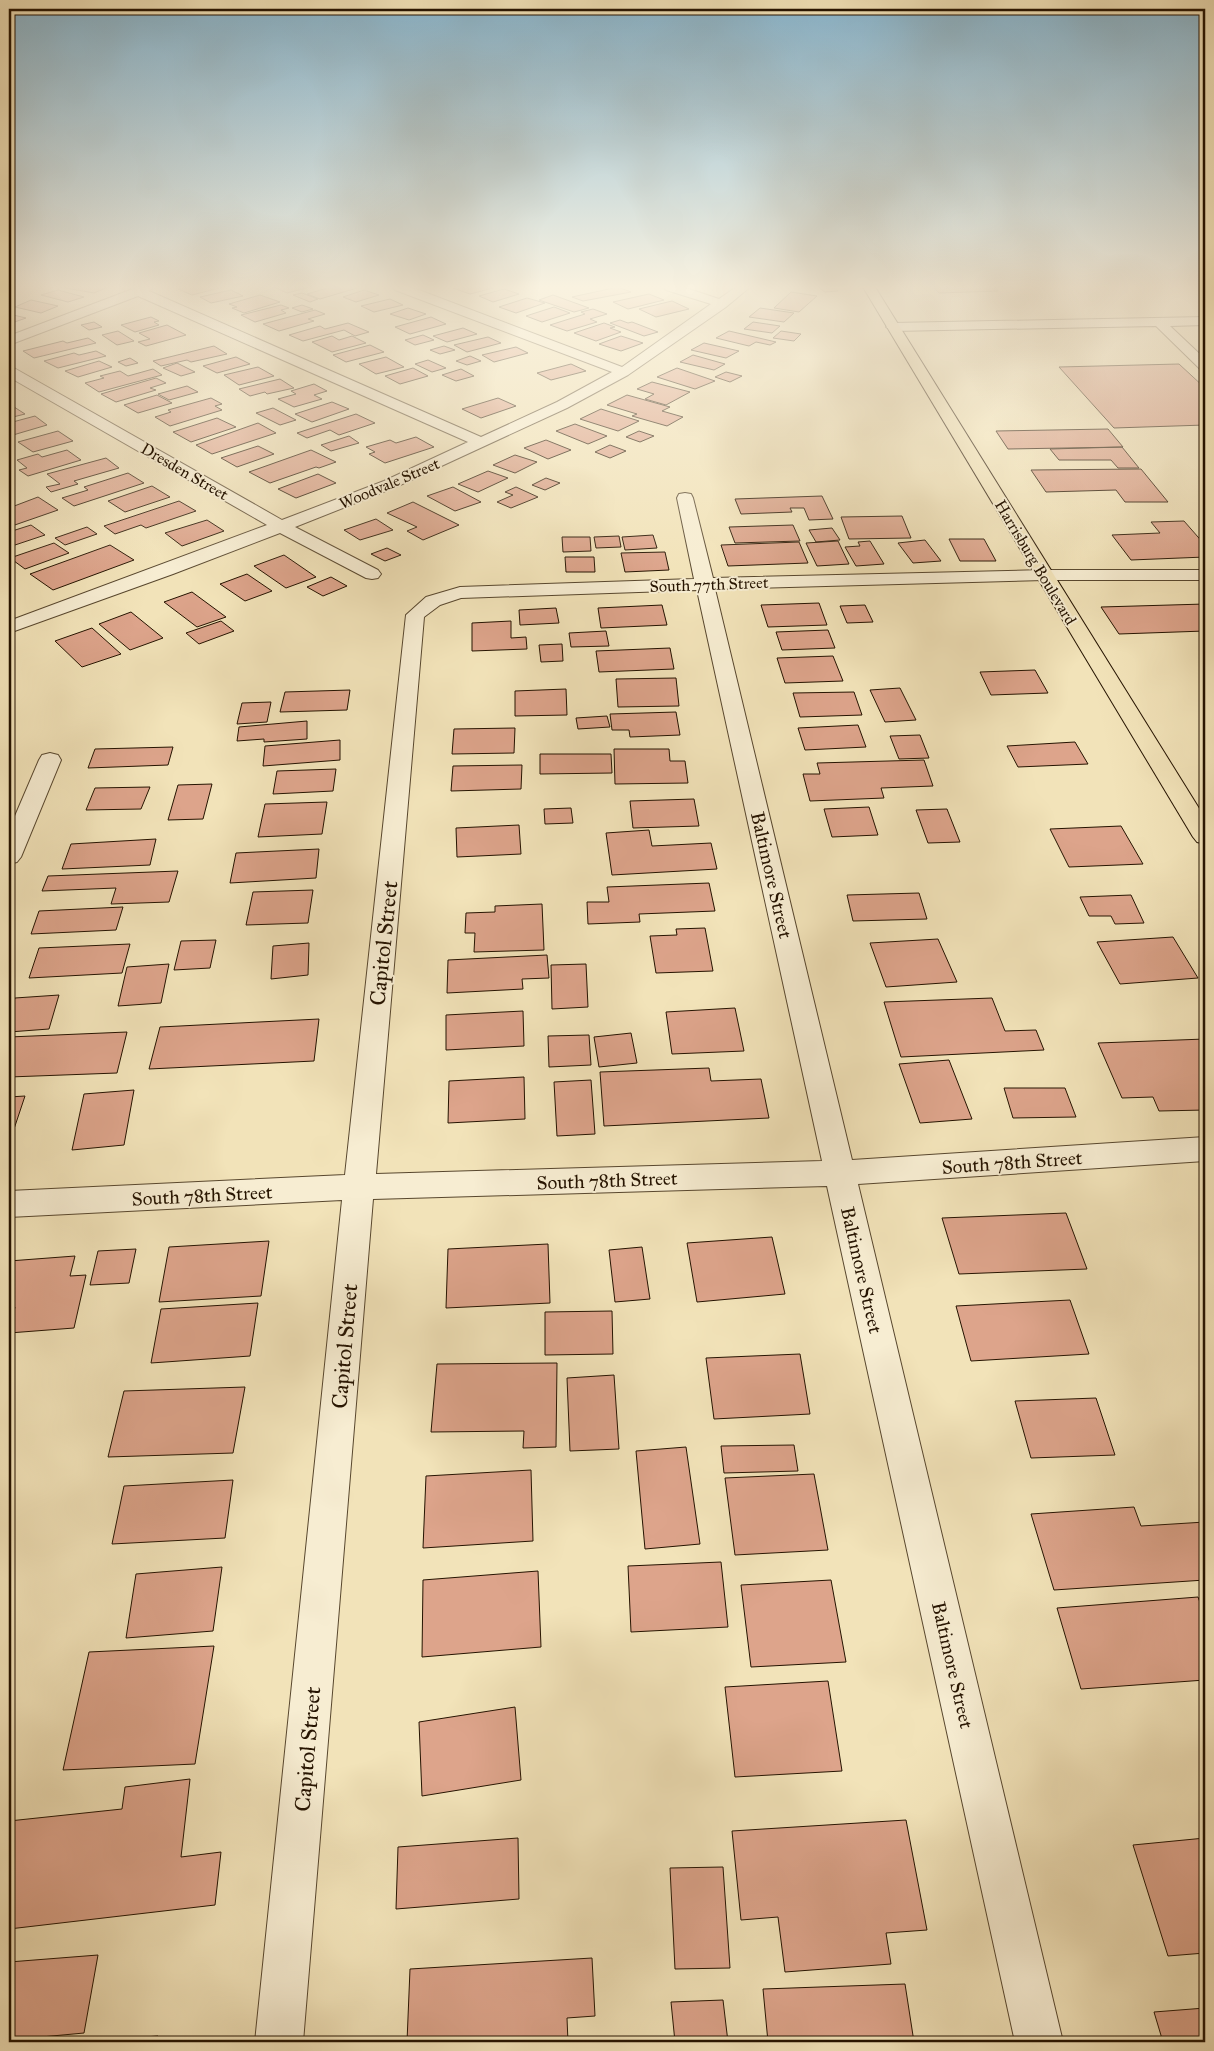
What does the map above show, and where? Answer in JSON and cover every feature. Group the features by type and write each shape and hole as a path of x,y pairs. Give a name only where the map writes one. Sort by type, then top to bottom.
{"main road":[{"name":"Harrisburg Boulevard","path":"927,383 1205,837"}],"street":[{"name":"Dresden Street","path":"29,383 282,527 372,574"},
{"path":"349,383 480,442"},
{"name":"Woodvale Street","path":"14,620 282,527 390,484 562,406 604,383"},
{"name":"Baltimore Street","path":"685,498 1040,2042"},
{"name":"South 77th Street","path":"412,650 416,615 433,601 460,593 1044,575 1205,575"},
{"name":"Capitol Street","path":"279,2042 359,1187 412,650"},
{"path":"9,857 50,760"},
{"name":"South 78th Street","path":"9,1204 359,1187 839,1173 1205,1149"}],"building":[{"path":"86,383 133,383 99,392"},
{"path":"140,383 166,383 150,388 156,390 116,402 101,394"},
{"path":"265,383 286,383 294,388 250,396 239,389"},
{"path":"655,383 690,392 666,405 645,399 654,394 637,389"},
{"path":"675,383 711,383 695,389"},
{"path":"1073,383 1199,383 1205,388 1205,425 1114,428"},
{"path":"314,384 327,391 314,395 322,399 294,407 278,399 296,394 291,391"},
{"path":"187,386 198,392 169,400 158,394"},
{"path":"157,395 172,403 138,413 124,405"},
{"path":"627,395 670,407 662,411 683,417 667,426 632,416 637,414 607,405"},
{"path":"211,398 222,404 215,406 222,410 170,426 155,417 171,412 168,410"},
{"path":"498,398 516,406 481,418 462,409"},
{"path":"332,402 349,409 312,422 295,414"},
{"path":"11,405 25,414 9,418 9,406"},
{"path":"273,408 296,420 280,425 256,413"},
{"path":"601,409 639,421 618,431 580,419"},
{"path":"356,414 375,423 339,435 330,430 307,438 297,433"},
{"path":"35,416 47,425 13,435 9,432 9,423"},
{"path":"217,418 236,427 191,442 173,432"},
{"path":"258,423 276,433 212,454 196,445"},
{"path":"575,424 607,436 588,444 556,431"},
{"path":"1108,429 1123,447 1008,449 996,431"},
{"path":"58,431 73,441 33,452 18,442"},
{"path":"639,431 654,436 640,442 626,437"},
{"path":"349,436 359,443 331,451 321,445"},
{"path":"416,437 434,447 385,463 369,454 375,452 366,447 390,440 396,443"},
{"path":"546,440 571,450 548,459 524,448"},
{"path":"610,445 626,451 610,458 595,452"},
{"path":"258,446 274,454 237,467 221,458"},
{"path":"1122,447 1139,468 1118,468 1111,460 1059,460 1050,449"},
{"path":"67,450 81,460 28,476 19,470 27,468 17,460 38,454 42,457"},
{"path":"311,450 336,462 270,483 249,472"},
{"path":"515,455 537,462 515,473 493,465"},
{"path":"106,458 119,468 74,481 78,484 51,492 46,487 60,484 47,474"},
{"path":"1141,469 1168,502 1125,502 1116,490 1046,492 1031,470"},
{"path":"488,471 508,478 478,492 458,484"},
{"path":"128,473 144,483 74,506 62,498 88,490 84,487"},
{"path":"318,474 336,483 296,498 278,489"},
{"path":"546,478 560,483 545,490 532,485"},
{"path":"152,486 170,497 125,512 108,501"},
{"path":"453,487 481,502 455,511 427,496"},
{"path":"516,487 538,497 511,508 497,502 513,495 505,492"},
{"path":"822,496 833,519 809,520 804,508 790,508 792,512 741,514 735,499"},
{"path":"38,497 58,510 9,527 9,508"},
{"path":"179,501 196,511 146,528 141,525 115,534 104,526"},
{"path":"413,502 459,525 423,540 407,531 417,527 387,513"},
{"path":"902,516 911,538 849,539 841,517"},
{"path":"376,519 393,530 360,540 344,530"},
{"path":"207,520 224,531 182,546 165,533"},
{"path":"1184,521 1205,545 1205,557 1131,560 1112,535 1160,533 1151,522"},
{"path":"31,525 45,535 9,547 9,532"},
{"path":"793,525 800,541 735,543 729,527"},
{"path":"87,527 97,534 65,545 55,538"},
{"path":"832,528 840,540 816,542 809,530"},
{"path":"653,535 657,548 625,550 622,537"},
{"path":"619,536 621,547 596,548 594,537"},
{"path":"562,537 590,537 591,551 563,552"},
{"path":"949,539 984,539 996,561 960,561"},
{"path":"925,540 941,561 913,563 898,543"},
{"path":"838,541 849,564 817,566 806,543"},
{"path":"870,541 884,564 856,566 845,547 860,546 858,542"},
{"path":"799,542 808,563 728,566 721,545"},
{"path":"54,543 69,553 25,569 10,558"},
{"path":"110,545 134,560 53,590 30,574"},
{"path":"387,548 401,555 385,561 371,554"},
{"path":"665,552 669,570 625,572 621,553"},
{"path":"284,555 316,577 286,588 254,566"},
{"path":"565,557 594,557 595,572 566,572"},
{"path":"247,574 272,591 245,601 220,584"},
{"path":"331,577 347,586 323,596 307,587"},
{"path":"192,592 226,617 197,627 164,602"},
{"path":"819,603 827,625 768,627 761,605"},
{"path":"1205,604 1205,631 1119,634 1101,607"},
{"path":"662,605 667,625 601,628 598,608"},
{"path":"865,605 873,622 847,623 840,606"},
{"path":"556,608 559,623 520,625 519,610"},
{"path":"131,612 163,638 130,650 99,624"},
{"path":"221,621 234,631 199,644 186,633"},
{"path":"511,621 511,638 526,637 527,649 472,651 472,623"},
{"path":"92,628 121,654 82,667 55,641"},
{"path":"828,630 835,648 782,650 776,632"},
{"path":"606,631 609,646 571,647 569,633"},
{"path":"562,644 563,661 541,662 539,645"},
{"path":"670,648 674,669 599,672 596,651"},
{"path":"833,656 843,681 785,683 777,658"},
{"path":"1035,670 1048,693 991,695 980,672"},
{"path":"676,678 679,706 618,707 616,679"},
{"path":"900,688 916,720 885,722 870,690"},
{"path":"566,689 567,715 515,716 515,691"},
{"path":"350,690 347,710 280,712 285,692"},
{"path":"854,692 862,715 800,717 793,693"},
{"path":"271,702 267,722 237,724 242,703"},
{"path":"676,712 680,735 630,737 629,730 612,730 610,714"},
{"path":"607,716 610,727 578,729 576,718"},
{"path":"307,721 307,739 264,742 264,739 237,741 239,727"},
{"path":"858,725 866,747 805,750 798,728"},
{"path":"515,728 514,753 452,754 454,729"},
{"path":"920,735 929,758 899,759 890,736"},
{"path":"340,740 340,760 263,766 265,746"},
{"path":"1075,742 1088,764 1018,767 1007,746"},
{"path":"173,747 168,765 88,768 95,749"},
{"path":"614,749 669,749 670,761 685,761 688,783 615,784"},
{"path":"540,754 611,754 612,773 540,774"},
{"path":"924,760 933,786 881,788 884,798 810,801 803,774 820,774 817,763"},
{"path":"522,765 521,789 451,791 453,766"},
{"path":"336,769 333,791 273,794 277,771"},
{"path":"212,784 203,819 168,820 178,785"},
{"path":"150,787 141,809 86,810 95,788"},
{"path":"694,799 699,826 633,828 630,801"},
{"path":"327,802 322,834 258,837 265,804"},
{"path":"869,807 878,835 832,837 824,809"},
{"path":"571,808 573,823 545,824 544,809"},
{"path":"947,809 960,842 928,843 916,810"},
{"path":"519,825 521,854 457,857 456,828"},
{"path":"1121,826 1143,864 1069,867 1050,829"},
{"path":"649,830 652,846 711,843 717,869 612,875 606,833"},
{"path":"156,839 150,865 62,869 71,844"},
{"path":"319,849 316,878 230,883 236,853"},
{"path":"178,871 169,902 111,904 116,888 42,891 48,876"},
{"path":"709,883 715,911 639,914 640,922 588,924 587,902 609,902 607,887"},
{"path":"313,890 308,923 246,925 253,892"},
{"path":"919,893 927,919 853,921 847,895"},
{"path":"1131,895 1144,923 1115,924 1111,916 1089,916 1080,897"},
{"path":"542,904 544,950 474,952 475,933 465,933 466,913 495,912 495,906"},
{"path":"123,907 116,930 31,934 39,911"},
{"path":"705,928 713,971 656,973 650,936 677,935 676,929"},
{"path":"1173,937 1198,978 1120,984 1097,942"},
{"path":"938,939 957,982 886,987 870,943"},
{"path":"216,940 210,968 174,970 181,941"},
{"path":"309,943 308,975 271,979 273,946"},
{"path":"130,944 122,973 29,978 39,948"},
{"path":"547,955 549,978 522,979 523,989 447,993 448,960"},
{"path":"169,964 161,1003 118,1006 127,967"},
{"path":"586,964 588,1007 552,1009 551,965"},
{"path":"59,995 49,1029 9,1032 9,1018 15,998"},
{"path":"992,998 1005,1031 1036,1030 1044,1050 901,1057 884,1002"},
{"path":"735,1008 744,1051 672,1054 666,1012"},
{"path":"523,1011 524,1046 446,1050 446,1015"},
{"path":"319,1019 314,1061 149,1069 160,1027"},
{"path":"127,1032 117,1073 9,1077 9,1037"},
{"path":"631,1033 637,1063 599,1067 594,1037"},
{"path":"589,1035 591,1065 549,1067 548,1036"},
{"path":"1205,1039 1205,1110 1159,1111 1153,1097 1122,1098 1098,1043"},
{"path":"949,1060 972,1119 920,1123 899,1064"},
{"path":"709,1068 711,1081 761,1079 769,1118 604,1126 600,1072"},
{"path":"524,1077 525,1119 448,1123 449,1081"},
{"path":"591,1080 595,1134 557,1136 554,1082"},
{"path":"1004,1088 1065,1088 1076,1117 1013,1118"},
{"path":"134,1090 124,1145 72,1150 84,1094"},
{"path":"25,1096 9,1144 9,1097"},
{"path":"1066,1213 1087,1269 959,1274 942,1218"},
{"path":"772,1237 785,1294 697,1302 687,1243"},
{"path":"269,1241 261,1296 159,1302 169,1247"},
{"path":"548,1244 550,1303 446,1308 448,1249"},
{"path":"642,1247 650,1299 615,1302 609,1250"},
{"path":"136,1249 129,1283 90,1285 98,1251"},
{"path":"75,1256 70,1276 86,1275 74,1328 9,1333 15,1307 9,1307 9,1261"},
{"path":"1070,1300 1089,1354 971,1361 956,1306"},
{"path":"258,1303 250,1356 151,1363 161,1309"},
{"path":"612,1311 613,1354 545,1355 545,1312"},
{"path":"800,1354 810,1414 714,1419 706,1358"},
{"path":"557,1363 556,1447 523,1448 524,1431 431,1432 437,1364"},
{"path":"614,1375 619,1449 570,1451 567,1378"},
{"path":"245,1387 233,1453 108,1457 124,1391"},
{"path":"1096,1398 1115,1455 1031,1458 1015,1401"},
{"path":"794,1445 798,1471 724,1473 721,1446"},
{"path":"686,1447 700,1544 645,1549 636,1451"},
{"path":"531,1470 533,1541 423,1548 426,1476"},
{"path":"814,1474 828,1550 735,1555 725,1478"},
{"path":"233,1480 225,1538 112,1544 124,1486"},
{"path":"1134,1507 1141,1526 1205,1522 1205,1580 1054,1590 1031,1514"},
{"path":"721,1562 728,1627 631,1632 628,1566"},
{"path":"222,1567 213,1631 126,1638 136,1574"},
{"path":"538,1571 541,1647 422,1657 423,1580"},
{"path":"831,1580 846,1662 751,1667 741,1585"},
{"path":"1198,1597 1205,1616 1205,1680 1081,1689 1057,1608"},
{"path":"214,1646 195,1764 63,1770 89,1652"},
{"path":"828,1681 842,1771 735,1777 725,1687"},
{"path":"515,1707 521,1780 422,1796 419,1722"},
{"path":"190,1779 181,1857 221,1852 215,1905 9,1929 9,1821 122,1809 125,1787"},
{"path":"906,1820 927,1930 886,1933 891,1964 785,1972 778,1917 741,1920 732,1831"},
{"path":"518,1838 519,1899 396,1909 398,1847"},
{"path":"1205,1838 1205,1953 1168,1956 1133,1845"},
{"path":"723,1867 730,1968 675,1969 670,1868"},
{"path":"98,1955 84,2033 9,2040 9,1962"},
{"path":"592,1958 595,2016 567,2018 568,2042 407,2042 410,1969"},
{"path":"905,1984 914,2042 768,2042 763,1989"},
{"path":"723,2000 728,2042 675,2042 671,2002"},
{"path":"1205,2008 1205,2042 1163,2042 1154,2012"},
{"path":"158,2036 157,2042 76,2042"}]}
